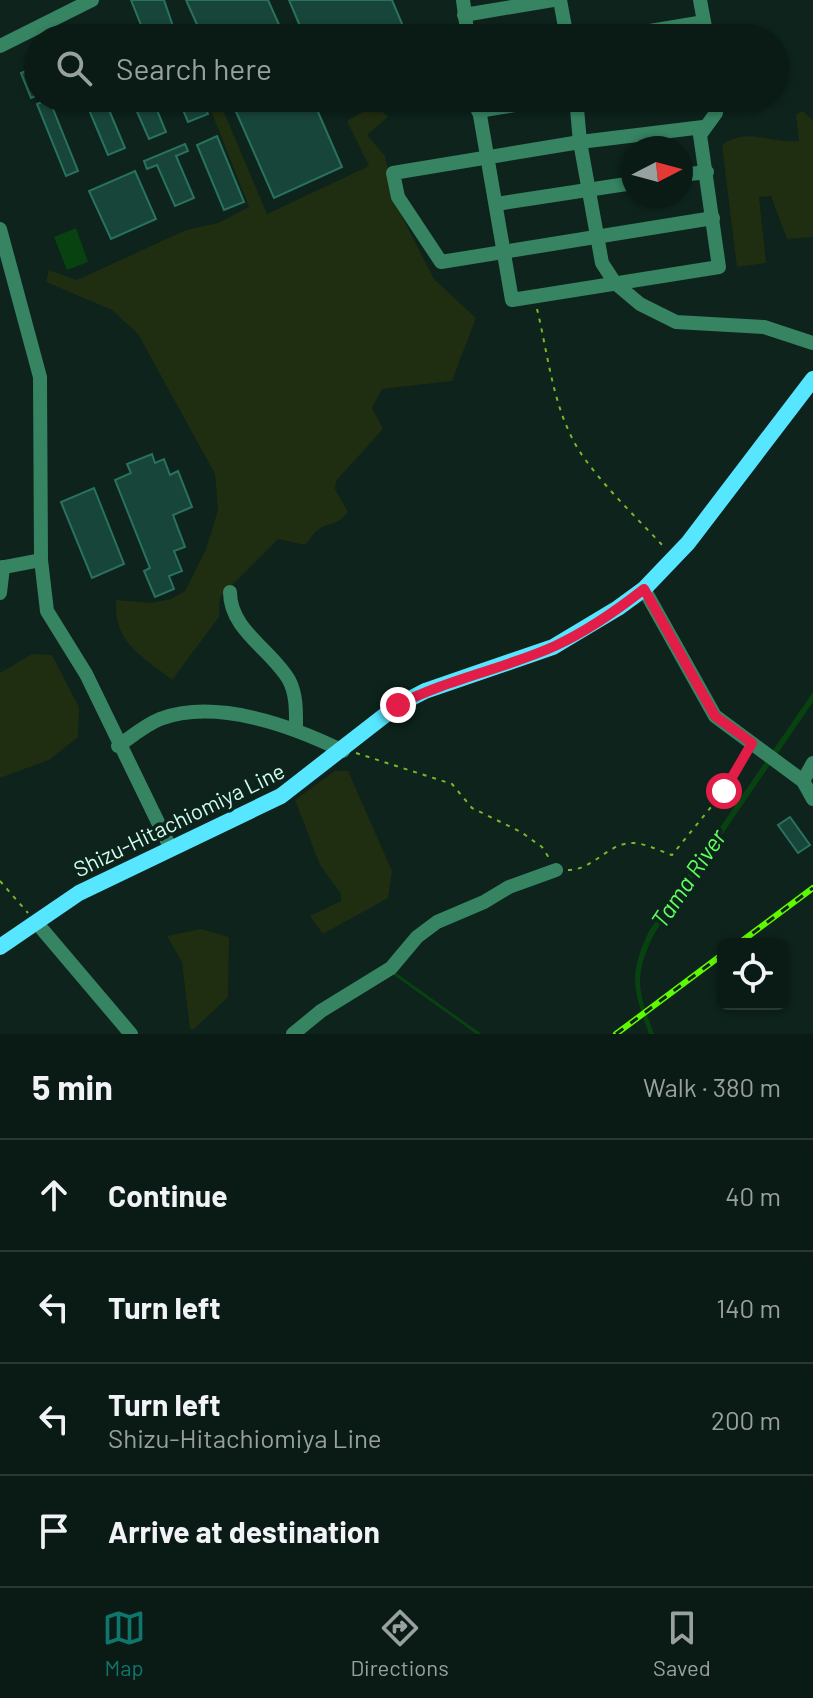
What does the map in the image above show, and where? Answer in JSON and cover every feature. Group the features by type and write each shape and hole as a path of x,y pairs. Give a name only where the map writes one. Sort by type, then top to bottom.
{"main road":[{"name":"Shizu-Hitachiomiya Line","path":"0,947 79,893 281,796 343,751 398,705 425,691 553,647 598,622 644,589 674,558 813,379"}],"street":[{"path":"44,24 91,0"},
{"path":"464,8 553,0"},
{"path":"560,0 564,24"},
{"path":"692,24 704,22 700,0"},
{"path":"0,46 24,34"},
{"path":"479,112 512,300 719,267 700,135 716,112"},
{"path":"577,112 602,263 615,283 640,304 676,322 764,327 813,343"},
{"path":"703,127 580,142 393,173 398,197 441,262 713,218"},
{"path":"693,174 707,172"},
{"path":"496,204 621,185"},
{"path":"0,229 40,377 41,560 47,611 86,674 118,746 171,849"},
{"path":"0,593 2,568 41,560"},
{"path":"644,589 715,716 798,778 813,799"},
{"path":"230,592 234,618 269,654 291,685 296,730"},
{"path":"118,746 155,721 181,714 224,711 296,730 343,751"},
{"path":"798,778 813,763"},
{"path":"293,1034 321,1011 391,968 417,937 437,922 484,902 509,887 556,870"},
{"path":"36,922 131,1034"}],"path":[{"path":"534,296 552,383 566,425 582,455 674,558"},
{"path":"343,751 417,770 452,784 472,808 521,832 542,847 556,870 585,870 616,847 630,843 672,855 724,791 754,745"},
{"path":"0,881 36,922"}],"shaded area":[{"path":"802,111 813,120 813,237 787,239 771,196 759,197 766,263 737,267 722,145 732,139 750,136 799,141 796,115"},
{"path":"212,112 224,112 267,214 369,166 347,121 363,112 383,112 388,117 367,135 385,156 396,205 434,279 476,318 452,381 382,389 372,408 383,429 336,481 335,489 348,512 345,516 319,529 305,545 278,539 220,597 219,617 172,680 124,638 116,615 116,600 151,603 171,599 185,591 206,549 218,510 215,474 138,334 112,310 46,282 49,270 77,280 186,230 218,223 249,207"},
{"path":"32,654 52,655 79,707 78,737 49,760 0,778 0,673"},
{"path":"335,771 348,771 392,871 388,898 323,934 310,916 341,901 341,894 320,865 295,800"},
{"path":"201,929 229,937 228,997 194,1029 190,1029 182,962 167,936"}],"water":[{"path":"76,228 88,262 67,270 54,237"},
{"name":"Tama River","path":"813,692 813,702 654,934 643,962 640,984 654,1034 649,1034 635,982 638,960 649,931"}],"building":[{"path":"131,0 164,0 172,24 141,24"},
{"path":"186,0 268,0 279,24 197,24"},
{"path":"289,0 392,0 402,24 299,24"},
{"path":"40,112 54,112 78,171 66,176"},
{"path":"90,112 110,112 125,148 108,155"},
{"path":"137,112 158,112 166,132 149,139"},
{"path":"184,112 207,112 208,114 188,122"},
{"path":"236,112 318,112 342,167 274,198"},
{"path":"217,136 244,202 224,210 197,145"},
{"path":"185,144 188,151 176,156 194,198 175,206 157,165 147,169 144,161"},
{"path":"135,171 156,219 111,239 89,191"},
{"path":"152,454 155,463 164,459 170,475 178,471 192,507 173,515 185,547 174,551 182,571 169,576 174,589 155,597 144,571 150,568 115,480 131,473 127,464"},
{"path":"94,488 124,564 92,578 61,502"},
{"path":"790,817 810,845 798,853 778,825"}],"waterway":[{"path":"395,974 479,1034"}],"railway":[{"path":"746,938 813,888"},
{"path":"616,1034 717,958"}],"route":[{"path":"398,705 425,691 553,647 588,628 644,589 706,705 715,716 752,743 724,791"}]}
